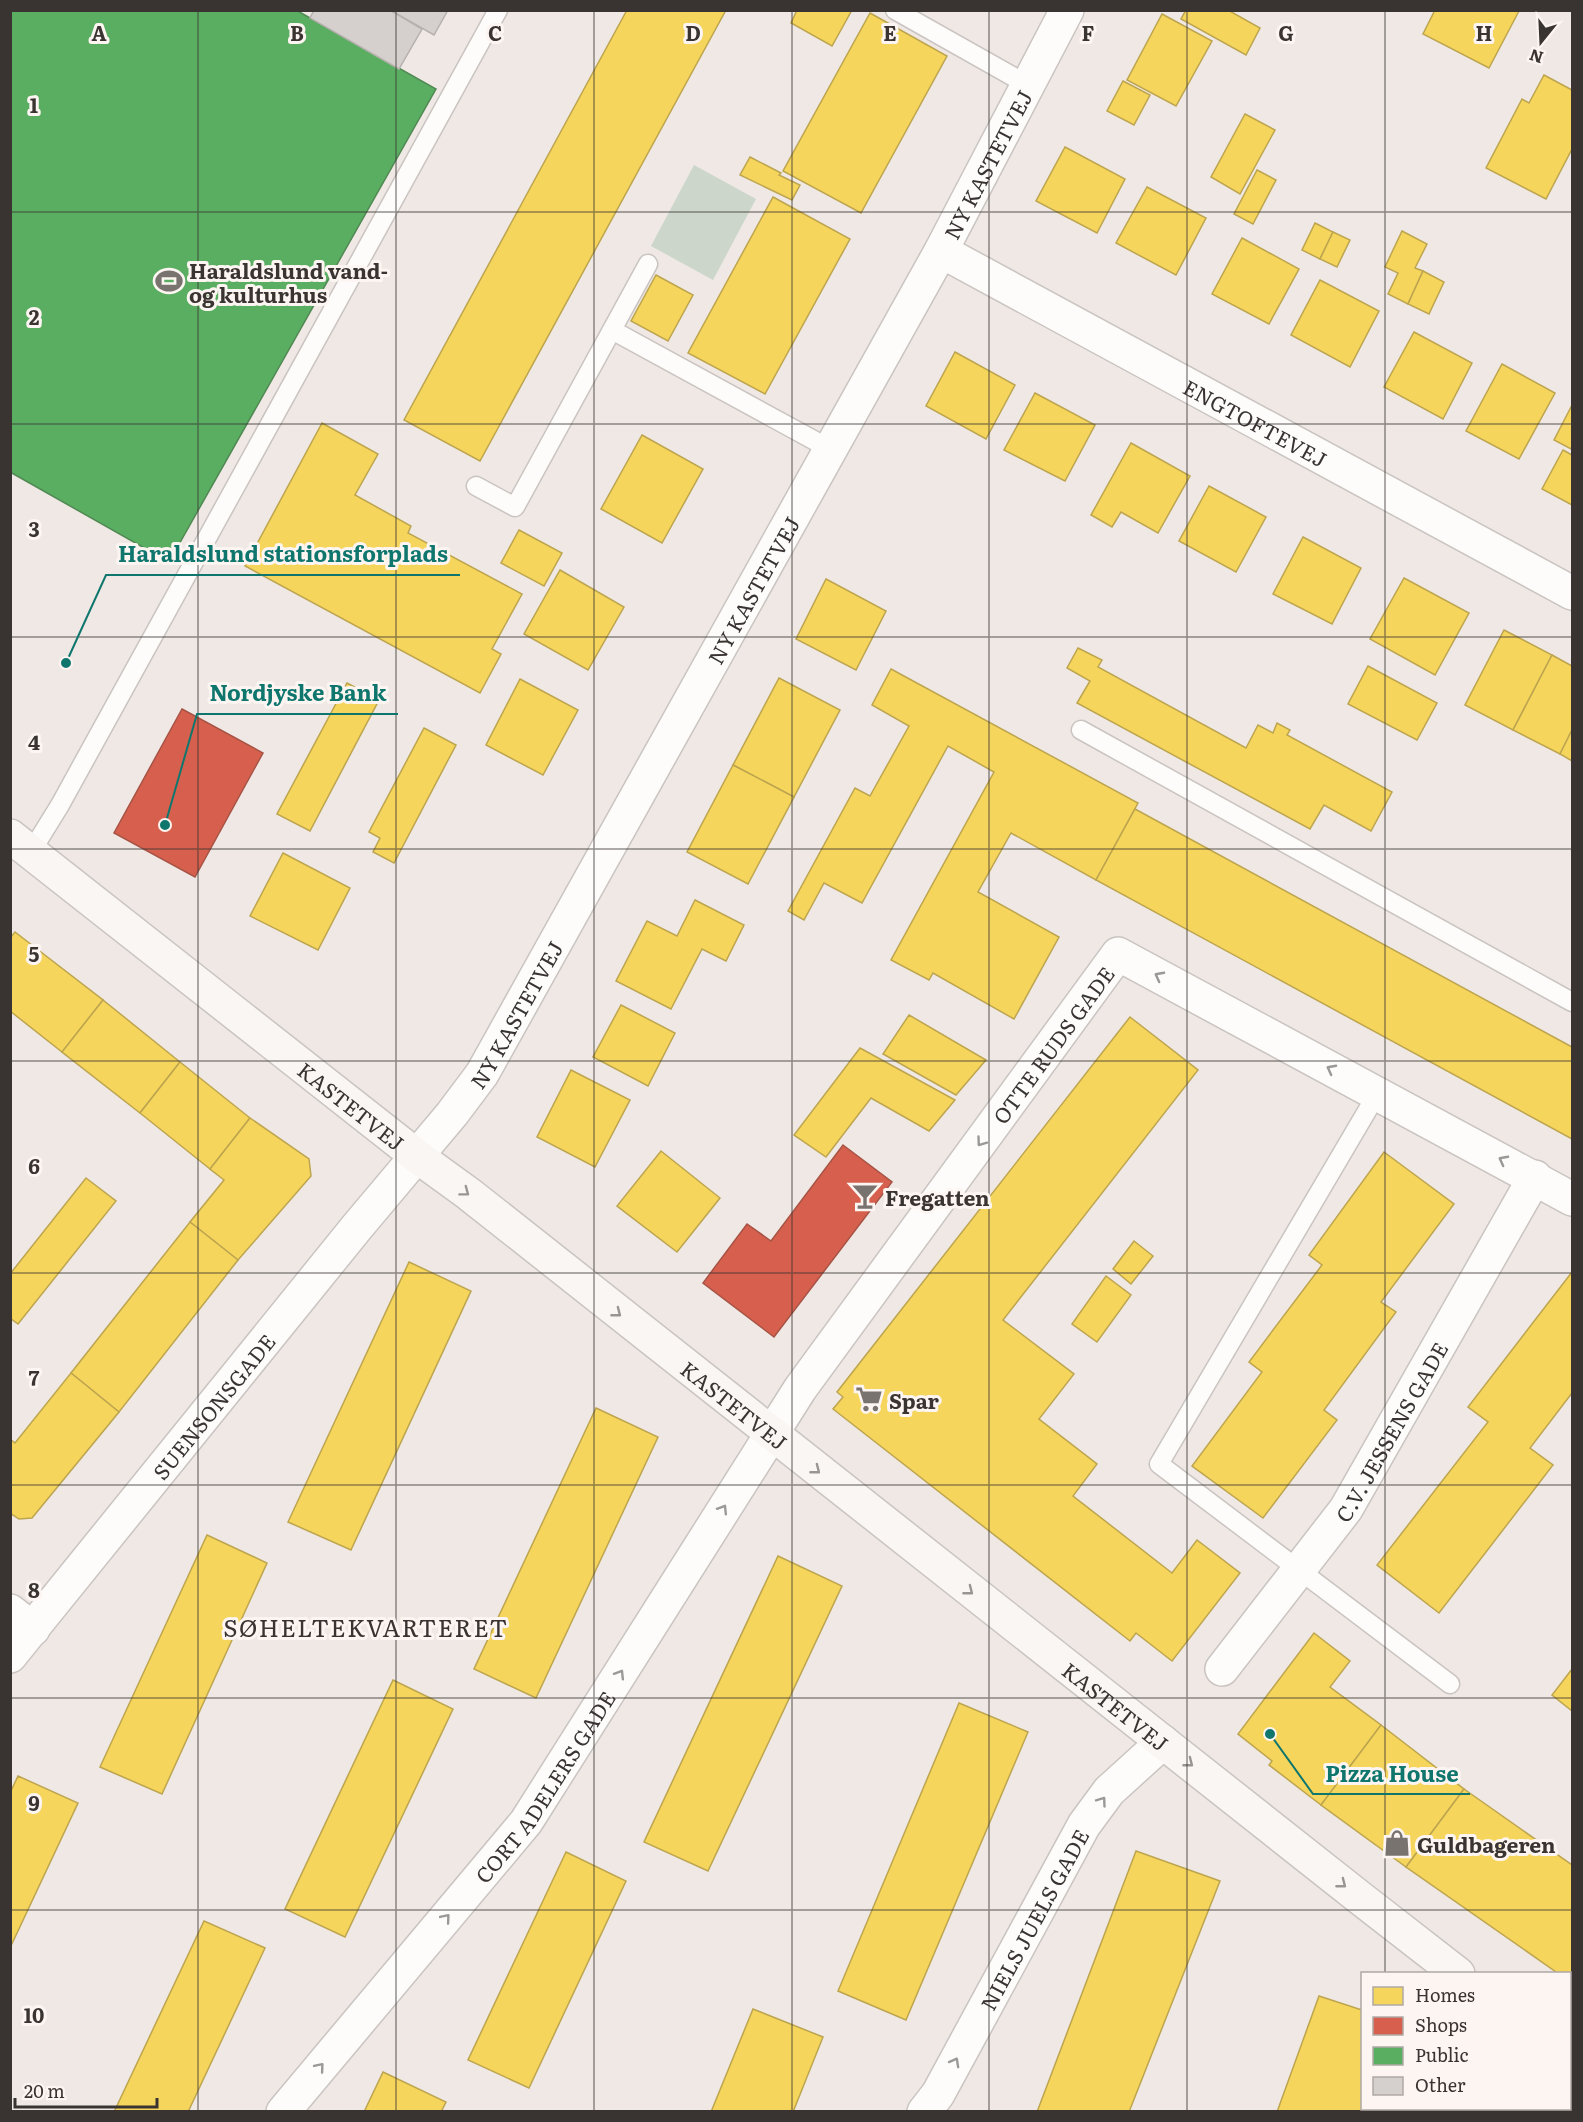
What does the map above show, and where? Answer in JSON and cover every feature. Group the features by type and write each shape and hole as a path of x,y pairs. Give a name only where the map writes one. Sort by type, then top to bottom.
{"street":[{"name":"NY KASTETVEJ","path":"418,1157 482,1074 941,251 1067,10"},
{"name":"ENGTOFTEVEJ","path":"941,251 1572,593"},
{"name":"KASTETVEJ","path":"21,844 418,1157 469,1194 770,1434 1455,1972"},
{"name":"OTTE RUDS GADE","path":"770,1434 800,1389 1119,954 1572,1199"},
{"name":"SUENSONSGADE","path":"10,1656 22,1620 418,1157"},
{"name":"C.V. JESSENS GADE","path":"1222,1669 1346,1509 1535,1177"},
{"name":"CORT ADELERS GADE","path":"283,2112 526,1822 770,1434"},
{"name":"NIELS JUELS GADE","path":"924,2112 938,2094 1084,1826 1109,1791 1163,1743"}],"lane":[{"path":"21,844 60,805 498,10"},
{"path":"895,10 1028,84"},
{"path":"476,486 515,507 648,264"},
{"path":"612,330 830,449"},
{"path":"1081,730 1572,1002"},
{"path":"1377,1094 1159,1464 1450,1684"}],"shaded area":[{"path":"694,165 756,199 713,280 651,246"}],"building: Homes":[{"path":"627,10 726,10 480,461 404,420"},
{"path":"797,10 852,10 832,46 791,23"},
{"path":"1186,10 1228,10 1260,28 1246,55 1181,19"},
{"path":"1435,10 1519,11 1489,68 1423,34"},
{"path":"870,13 947,56 861,213 783,171"},
{"path":"1162,14 1212,41 1176,106 1127,80"},
{"path":"1544,75 1572,90 1572,149 1546,199 1486,168 1522,99 1529,103"},
{"path":"1123,81 1150,95 1134,125 1107,111"},
{"path":"1245,114 1275,130 1240,194 1211,177"},
{"path":"1065,147 1125,179 1097,233 1036,201"},
{"path":"750,157 800,185 792,200 740,175"},
{"path":"1257,170 1276,180 1253,224 1234,214"},
{"path":"1147,187 1206,218 1176,275 1116,243"},
{"path":"773,197 850,239 765,394 688,353"},
{"path":"1315,223 1333,232 1320,259 1302,250"},
{"path":"1402,231 1427,244 1415,268 1423,271 1408,304 1388,294 1398,273 1385,267"},
{"path":"1333,232 1350,240 1337,267 1320,259"},
{"path":"1242,238 1299,269 1269,324 1212,294"},
{"path":"1423,271 1444,282 1429,314 1408,304"},
{"path":"656,275 693,295 668,341 631,321"},
{"path":"1320,280 1379,311 1350,367 1291,335"},
{"path":"1414,332 1472,363 1443,419 1384,387"},
{"path":"955,352 1015,385 986,439 926,406"},
{"path":"1502,364 1555,393 1519,459 1466,431"},
{"path":"1035,393 1095,425 1065,481 1004,450"},
{"path":"1572,405 1572,446 1571,449 1554,440"},
{"path":"322,423 378,454 355,495 411,526 408,533 522,594 492,649 501,654 480,693 245,566"},
{"path":"642,435 703,469 662,543 601,509"},
{"path":"1131,443 1190,476 1158,533 1121,512 1112,527 1091,515"},
{"path":"1563,450 1572,455 1572,505 1542,489"},
{"path":"1209,486 1266,517 1236,572 1179,541"},
{"path":"519,530 562,553 544,586 501,563"},
{"path":"1303,537 1361,568 1332,624 1273,594"},
{"path":"560,570 624,607 588,670 524,634"},
{"path":"1404,578 1469,613 1435,675 1370,639"},
{"path":"826,579 886,611 856,670 796,639"},
{"path":"1504,630 1552,655 1513,730 1465,705"},
{"path":"1078,648 1102,660 1098,667 1246,748 1258,725 1273,733 1277,723 1290,730 1287,735 1392,792 1371,831 1324,805 1310,829 1077,703 1090,681 1067,668"},
{"path":"1552,655 1572,666 1572,730 1560,754 1513,730"},
{"path":"1368,666 1437,703 1417,740 1348,704"},
{"path":"891,669 1138,803 1096,880 1011,833 978,892 1059,937 1014,1019 933,973 929,980 891,960 994,772 948,746 862,903 824,883 804,920 788,911 855,788 870,796 909,726 872,705"},
{"path":"779,678 840,710 794,797 733,765"},
{"path":"520,679 578,710 543,775 486,745"},
{"path":"347,683 379,700 310,831 277,814"},
{"path":"424,728 456,745 394,863 373,852 380,838 369,832"},
{"path":"1572,730 1572,761 1560,754"},
{"path":"733,765 794,797 748,884 687,852"},
{"path":"1135,809 1572,1047 1572,1139 1096,880"},
{"path":"283,853 350,888 318,950 250,916"},
{"path":"695,900 744,925 726,961 702,949 671,1009 616,981 647,921 677,936"},
{"path":"15,932 103,1000 62,1052 10,1011 10,938"},
{"path":"103,1000 180,1062 140,1113 62,1052"},
{"path":"621,1005 675,1033 648,1086 593,1057"},
{"path":"909,1015 986,1060 956,1095 883,1054"},
{"path":"1130,1017 1198,1070 1003,1320 1074,1374 1039,1419 1097,1464 1073,1496 1172,1573 1197,1540 1240,1573 1172,1661 1136,1633 1130,1641 833,1409 843,1397 837,1392"},
{"path":"860,1048 955,1100 929,1131 871,1098 826,1157 794,1135"},
{"path":"180,1062 250,1118 210,1169 140,1113"},
{"path":"571,1070 630,1100 595,1167 537,1137"},
{"path":"250,1118 309,1159 311,1176 238,1260 190,1222 224,1180 210,1169"},
{"path":"661,1151 720,1198 677,1252 617,1206"},
{"path":"1384,1152 1454,1204 1381,1302 1396,1312 1324,1410 1337,1420 1263,1518 1192,1466 1262,1372 1249,1362 1322,1265 1309,1255"},
{"path":"86,1178 116,1201 18,1324 10,1318 10,1274"},
{"path":"190,1222 238,1260 119,1412 71,1373"},
{"path":"1134,1241 1153,1256 1131,1284 1113,1269"},
{"path":"409,1262 471,1291 351,1550 288,1522"},
{"path":"1572,1272 1572,1393 1530,1448 1553,1465 1439,1613 1377,1565 1488,1422 1468,1407"},
{"path":"1106,1276 1131,1295 1097,1342 1072,1324"},
{"path":"71,1373 119,1412 32,1518 19,1519 10,1513 10,1439 15,1443"},
{"path":"596,1408 658,1437 536,1698 474,1669"},
{"path":"207,1535 267,1563 162,1794 100,1767"},
{"path":"778,1556 842,1586 708,1871 644,1842"},
{"path":"1314,1633 1350,1661 1330,1687 1381,1725 1321,1805 1269,1765 1272,1761 1238,1734"},
{"path":"1572,1669 1572,1711 1552,1695"},
{"path":"393,1680 453,1709 345,1937 285,1909"},
{"path":"959,1703 1028,1732 906,2020 838,1991"},
{"path":"1381,1725 1464,1789 1406,1867 1321,1805"},
{"path":"18,1776 78,1803 10,1948 10,1793"},
{"path":"1464,1789 1572,1865 1572,1983 1571,1972 1556,1972 1406,1867"},
{"path":"1136,1851 1220,1881 1129,2112 1037,2112"},
{"path":"566,1852 626,1881 529,2088 468,2060"},
{"path":"204,1921 265,1948 188,2112 114,2112"},
{"path":"1319,1996 1361,2010 1361,2110 1366,2110 1366,2112 1277,2112"},
{"path":"753,2009 823,2037 793,2112 711,2112"},
{"path":"383,2072 446,2102 441,2112 364,2112"}],"building: Shops":[{"path":"182,709 263,753 195,877 114,833"},
{"path":"843,1145 892,1182 774,1337 703,1283 747,1224 771,1241"}],"building: Public":[{"name":"Haraldslund vand- og kulturhus","path":"10,10 296,10 436,89 169,562 10,472"}],"building: Other":[{"path":"314,10 390,10 422,29 399,69 310,18"},
{"path":"390,10 448,10 434,35"}],"place":[{"name":"Haraldslund vand- og kulturhus","path":"169,281"},
{"name":"Haraldslund stationsforplads","path":"66,663"},
{"name":"Nordjyske Bank","path":"165,825"},
{"name":"Fregatten","path":"865,1196"},
{"name":"Spar","path":"869,1399"},
{"name":"Pizza House","path":"1270,1734"},
{"name":"Guldbageren","path":"1397,1843"}],"district":[{"name":"SØHELTEKVARTERET","path":"366,1626"}]}
